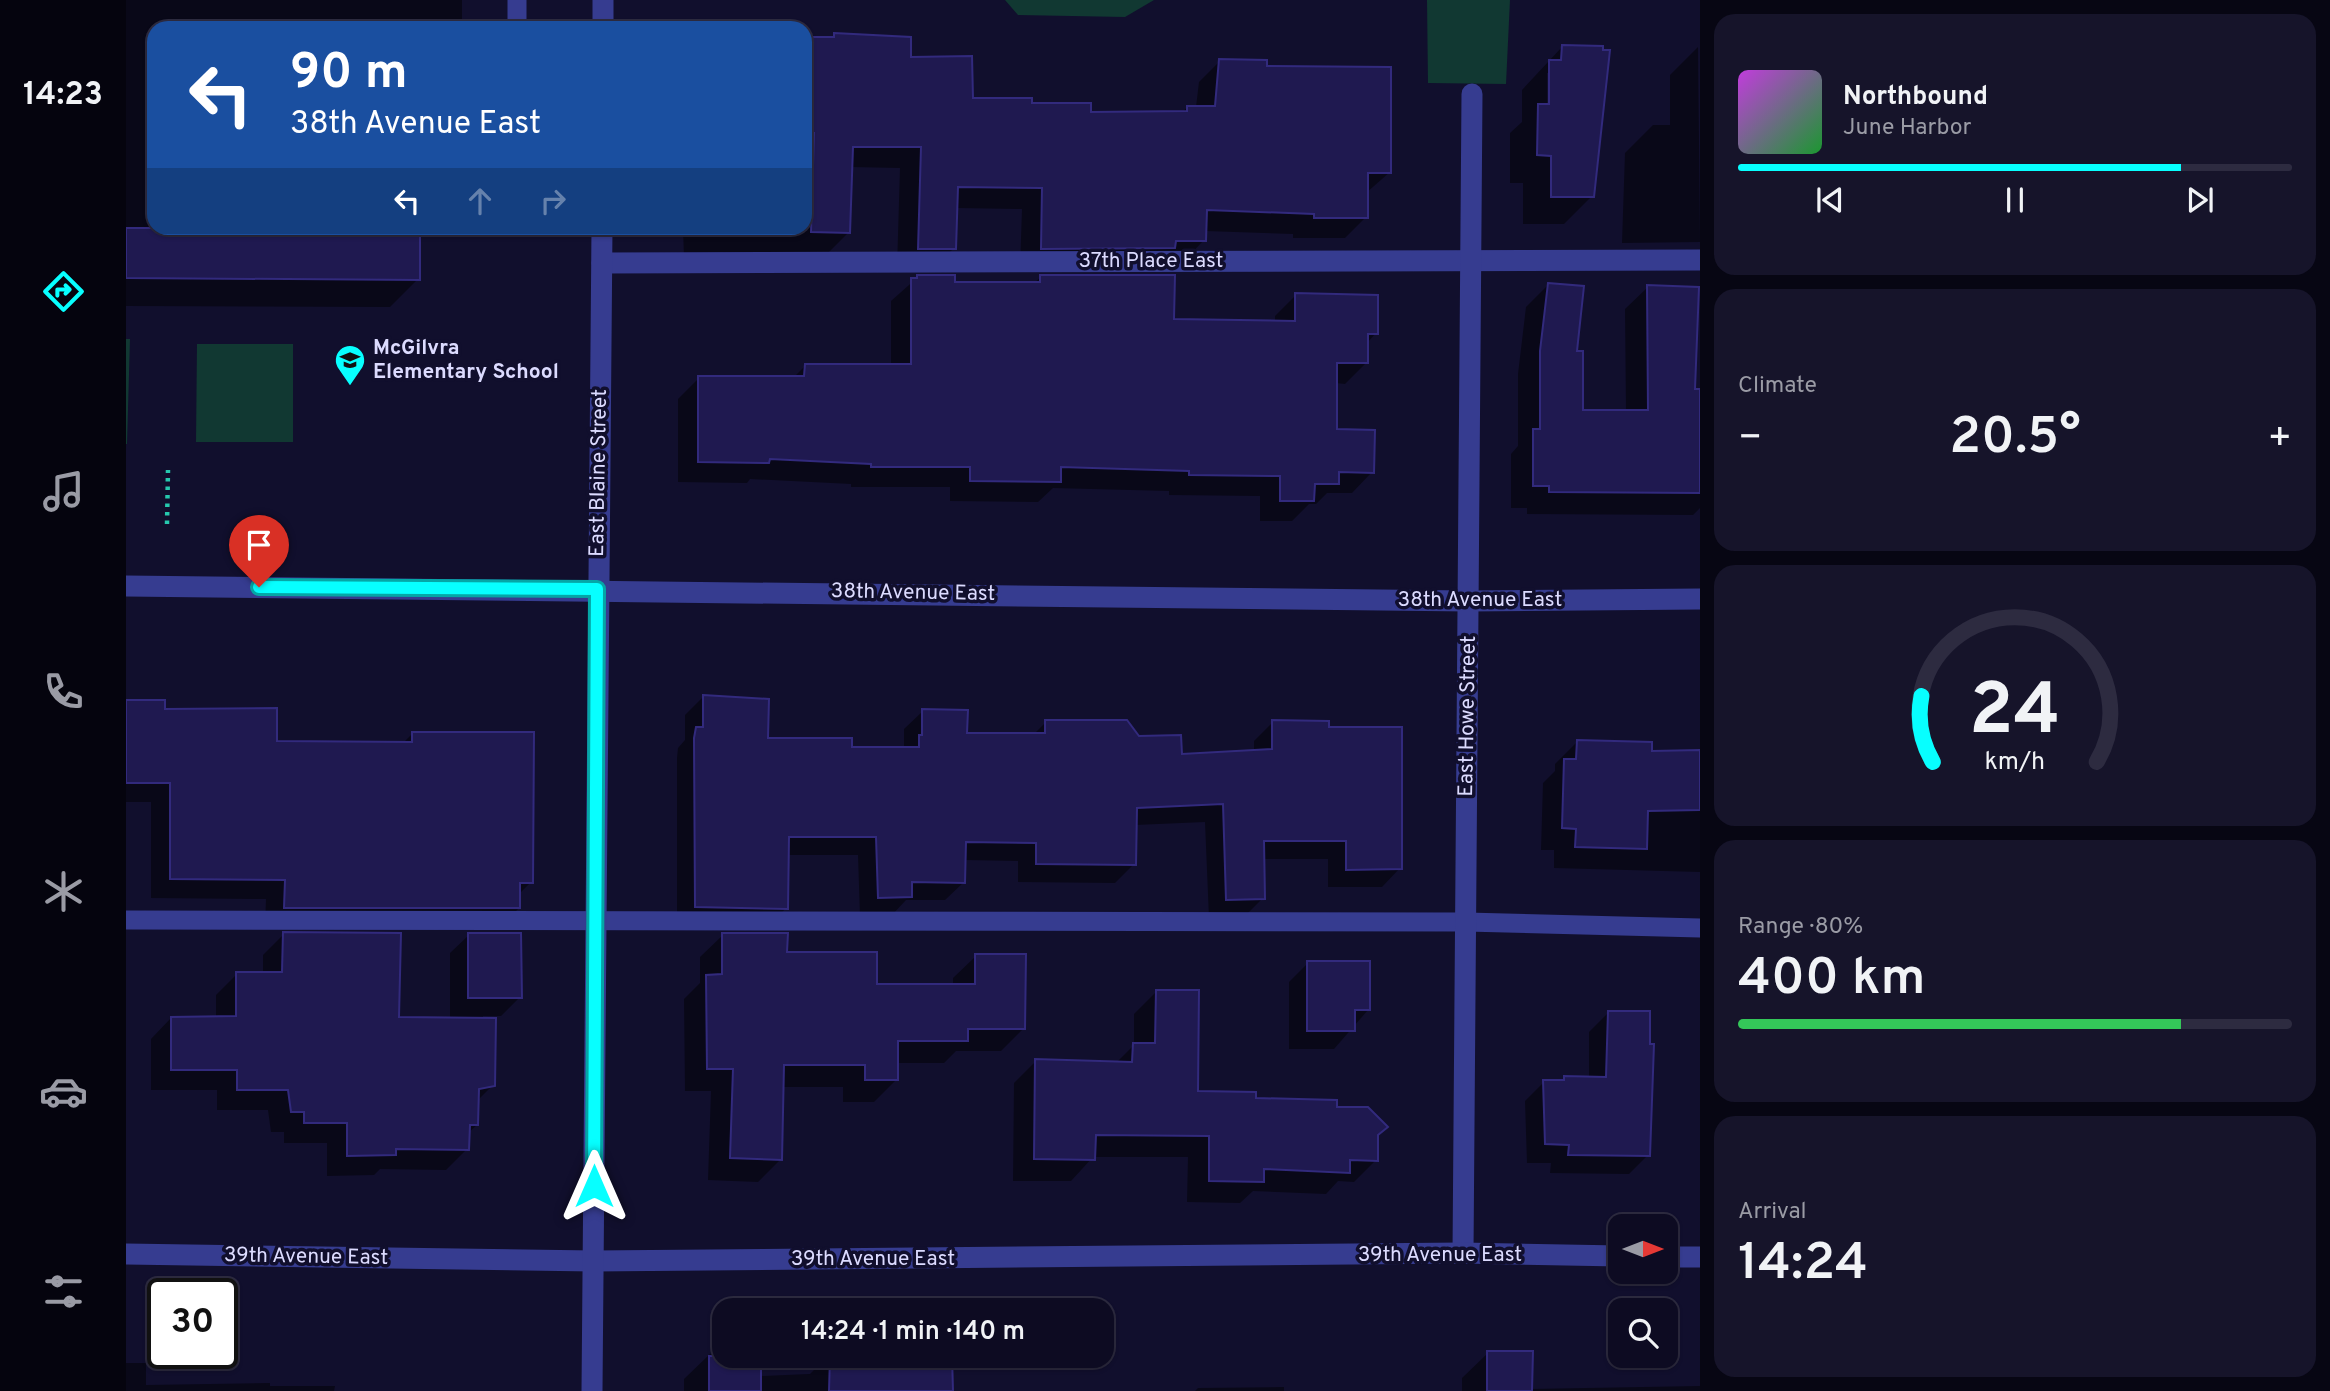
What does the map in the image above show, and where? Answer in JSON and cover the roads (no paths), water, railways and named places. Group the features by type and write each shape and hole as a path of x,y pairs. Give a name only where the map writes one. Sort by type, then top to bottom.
{"street":[{"path":"603,0 603,21"},
{"name":"East Howe Street","path":"1464,1253 1472,94"},
{"name":"East Blaine Street","path":"592,1391 602,235"},
{"name":"37th Place East","path":"601,264 1700,260"},
{"name":"38th Avenue East","path":"126,586 597,589 1469,601 1700,600"},
{"name":"39th Avenue East","path":"126,1254 594,1261 1464,1253 1608,1256"},
{"path":"1678,1257 1700,1257"}],"lane":[{"path":"517,0 517,21"},
{"path":"126,920 1466,922 1700,928"}],"place":[{"name":"McGilvra Elementary School","path":"350,387"}]}
